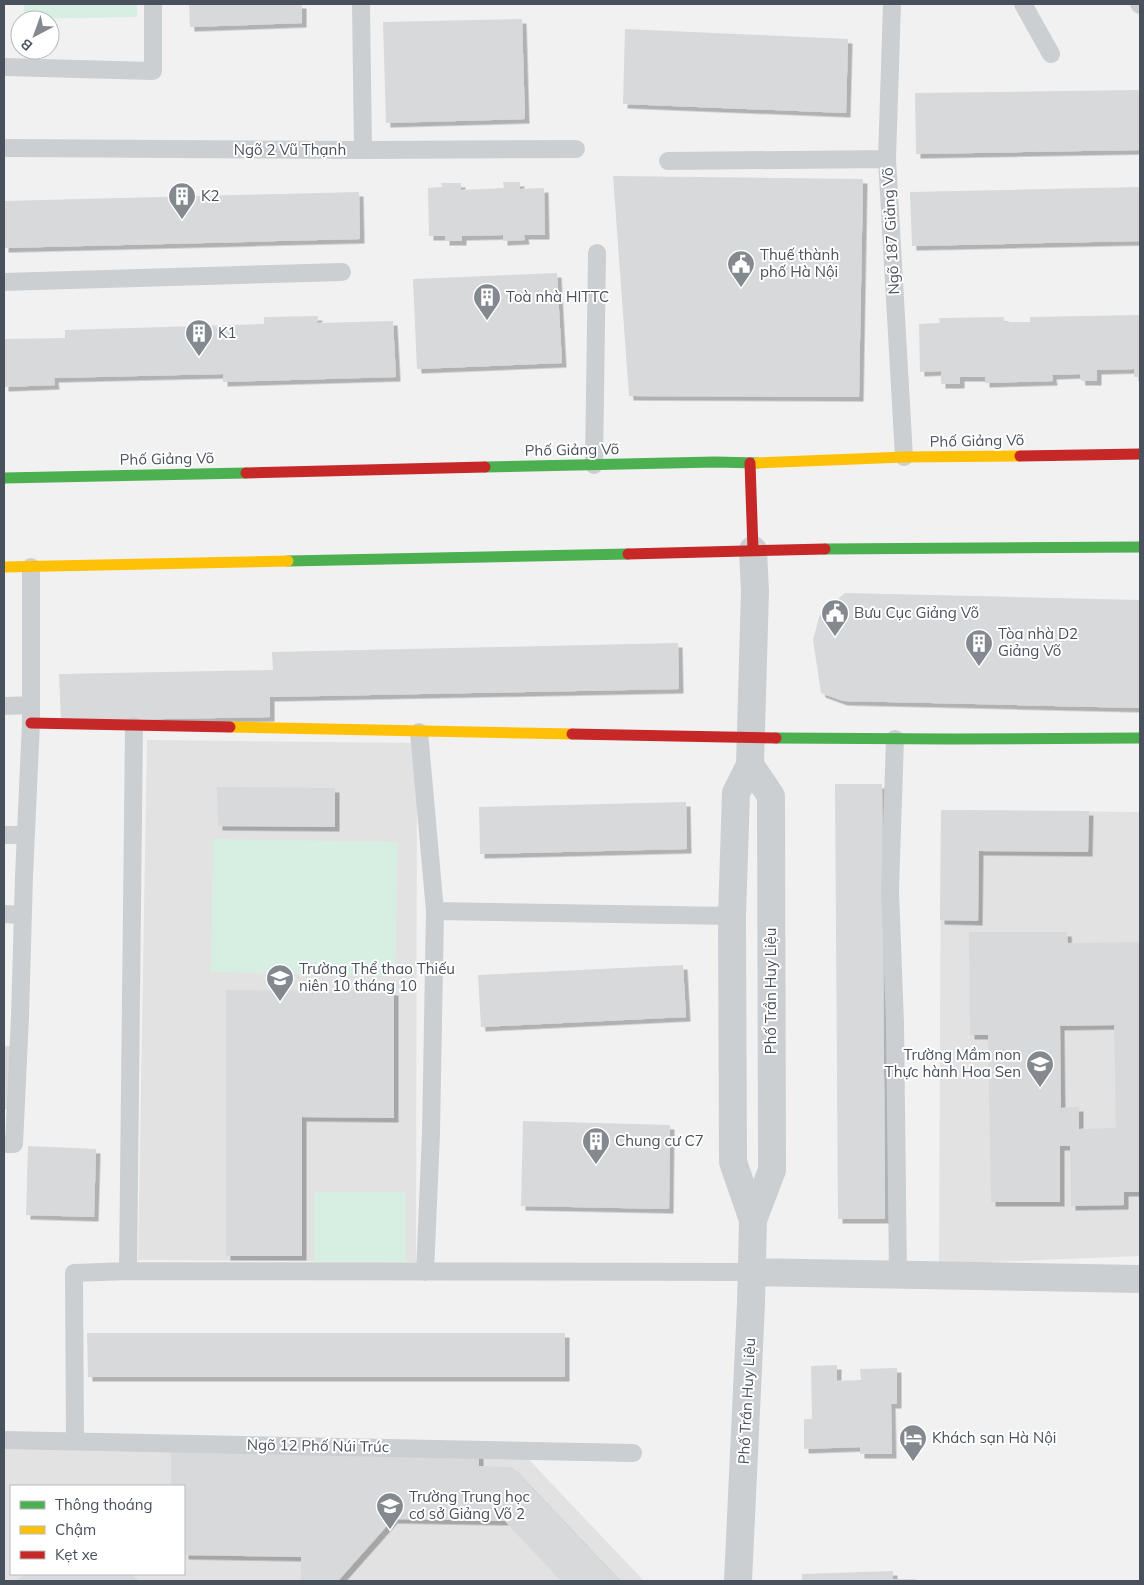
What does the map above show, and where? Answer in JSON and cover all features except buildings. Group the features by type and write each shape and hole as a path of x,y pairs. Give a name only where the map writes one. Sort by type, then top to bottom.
{"main road":[{"name":"Phố Giảng Võ","path":"4,478 715,462 750,463 904,457 1140,454"},
{"path":"750,463 753,550"},
{"path":"4,567 793,549 1140,547"},
{"path":"31,723 419,732 895,739 1140,738"}],"street":[{"name":"Phố Trần Huy Liệu","path":"753,550 755,591 750,765 736,793 732,916 733,1162 753,1220"},
{"name":"Phố Trần Huy Liệu","path":"738,1581 753,1220 772,1170 770,796 750,765"},
{"path":"752,1272 1140,1279"}],"lane":[{"path":"4,67 153,70 153,4"},
{"path":"361,4 363,150"},
{"name":"Ngõ 187 Giảng Võ","path":"892,4 887,159 904,457"},
{"path":"1023,4 1051,54"},
{"name":"Ngõ 2 Vũ Thạnh","path":"4,148 576,149"},
{"path":"668,162 887,159"},
{"path":"594,465 597,253"},
{"path":"4,282 342,272"},
{"path":"9,1144 12,1017 22,915 31,723 31,567"},
{"path":"4,706 31,705"},
{"path":"128,1271 134,726"},
{"path":"419,732 435,911 425,1272"},
{"path":"895,739 890,890 895,1024 898,1275"},
{"path":"4,835 26,836"},
{"path":"435,911 732,916"},
{"path":"4,914 22,915"},
{"path":"75,1441 74,1273 128,1271 752,1272"},
{"name":"Ngõ 12 Phố Núi Trúc","path":"4,1440 633,1453"}],"shaded area":[{"name":"Trường Thể thao Thiếu niên 10 tháng 10","path":"147,740 417,743 416,1262 138,1260"},
{"name":"Trường Mầm non Thực hành Hoa Sen","path":"941,810 1140,812 1140,1256 939,1264"},
{"name":"Trường Trung học cơ sở Giảng Võ 2","path":"4,1446 516,1446 644,1581 4,1581"}],"green space":[{"path":"24,4 137,4 137,17 60,18 60,10 24,10"},
{"path":"213,839 398,842 395,976 211,972"},
{"path":"314,1192 406,1192 406,1262 314,1262"}],"traffic: fast":[{"path":"485,467 715,462 757,463"},
{"path":"4,478 246,473"},
{"path":"825,549 1140,547"},
{"path":"288,561 628,554"},
{"path":"776,738 1140,738"}],"traffic: slow":[{"path":"757,463 904,457 1020,456"},
{"path":"4,567 288,561"},
{"path":"230,727 572,734"}],"traffic: jam":[{"path":"1020,456 1140,454"},
{"path":"750,463 753,550"},
{"path":"246,473 485,467"},
{"path":"628,554 825,549"},
{"path":"31,723 230,727"},
{"path":"572,734 776,738"}],"place":[{"name":"K2","path":"182,220"},
{"name":"Thuế thành phố Hà Nội","path":"741,288"},
{"name":"Toà nhà HITTC","path":"487,321"},
{"name":"K1","path":"199,357"},
{"name":"Bưu Cục Giảng Võ","path":"835,637"},
{"name":"Tòa nhà D2 Giảng Võ","path":"979,667"},
{"name":"Trường Thể thao Thiếu niên 10 tháng 10","path":"280,1002"},
{"name":"Trường Mầm non Thực hành Hoa Sen","path":"1040,1088"},
{"name":"Chung cư C7","path":"596,1165"},
{"name":"Khách sạn Hà Nội","path":"913,1462"},
{"name":"Trường Trung học cơ sở Giảng Võ 2","path":"390,1530"}]}
